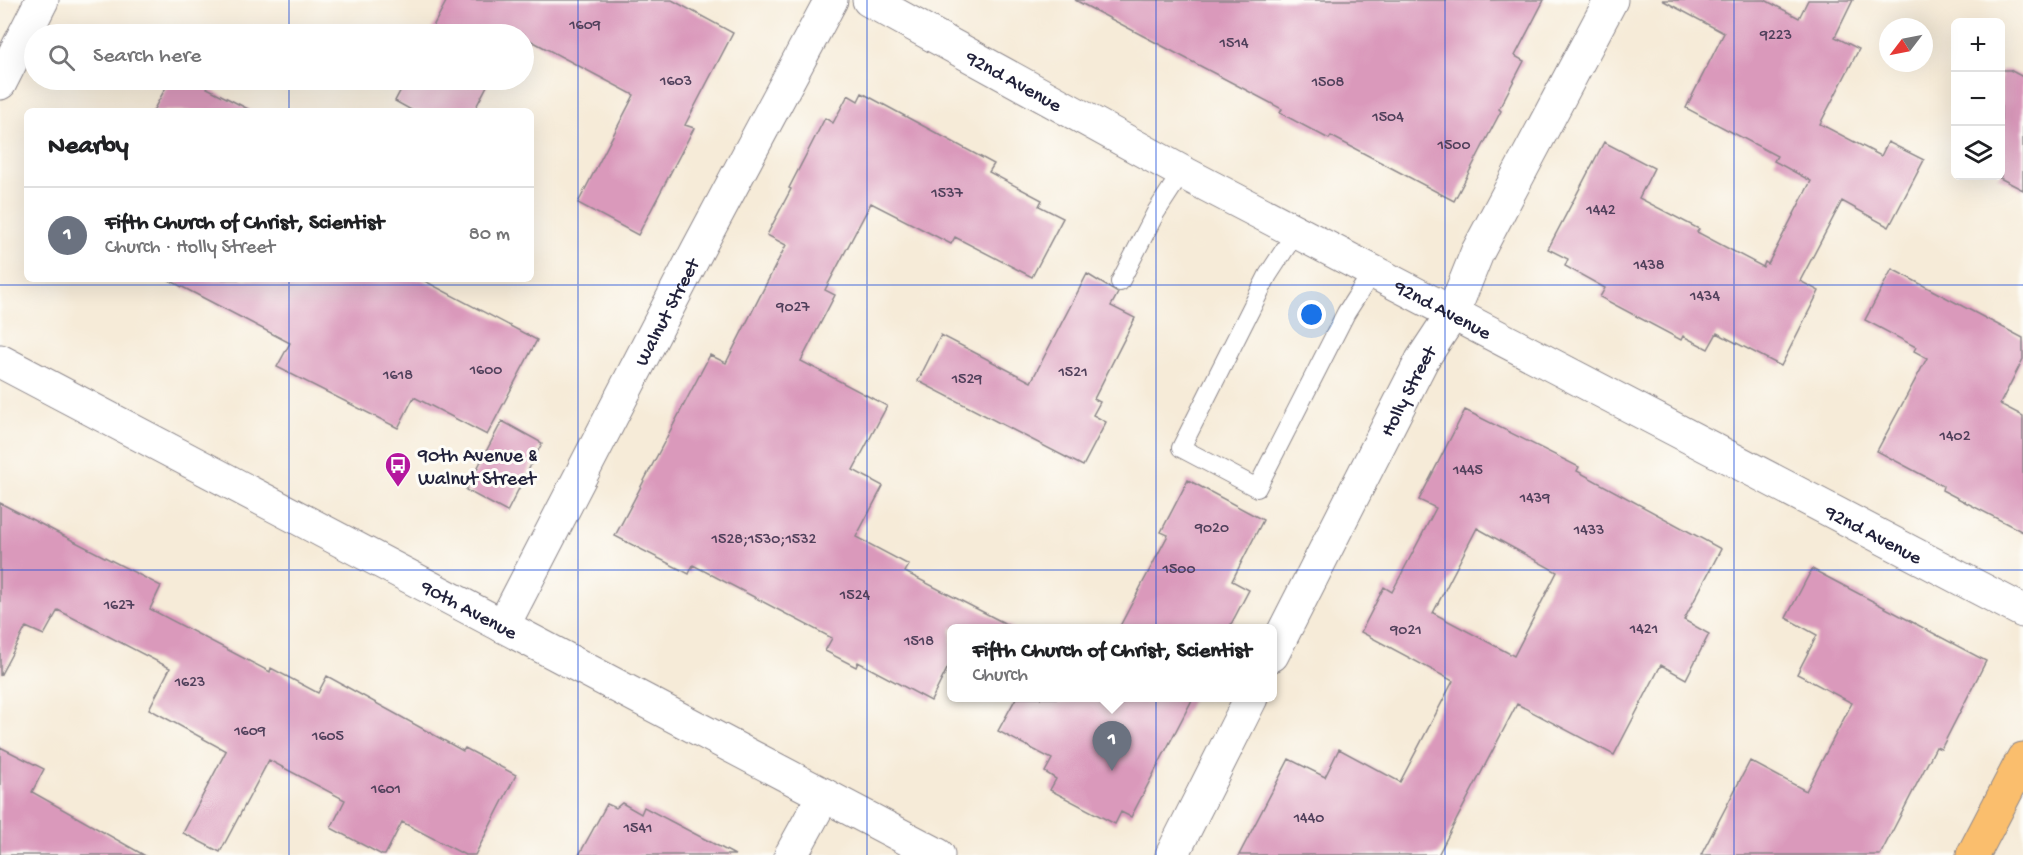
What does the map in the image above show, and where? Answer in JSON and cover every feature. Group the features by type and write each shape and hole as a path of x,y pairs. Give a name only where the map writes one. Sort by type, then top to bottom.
{"main road":[{"path":"1973,855 2023,759"}],"street":[{"path":"30,24 42,0"},
{"name":"Walnut Street","path":"503,626 831,0"},
{"name":"92nd Avenue","path":"869,0 1182,172 2023,610"},
{"name":"Holly Street","path":"1277,646 1422,360 1453,313 1477,253 1611,0"},
{"path":"0,83 24,36"},
{"name":"90th Avenue","path":"0,361 938,855"},
{"path":"1172,855 1249,702"},
{"path":"791,855 824,795"}],"lane":[{"path":"1120,282 1156,212 1182,172"},
{"path":"1296,231 1268,275 1181,448 1257,488 1346,313 1373,271"}],"building":[{"path":"447,0 672,0 733,33 685,125 694,128 638,235 578,203 634,95 534,42 534,24 434,24"},
{"path":"1075,0 1544,0 1515,56 1524,61 1454,201 1331,136 1329,139 1280,113 1282,109"},
{"path":"1662,0 1765,0 1799,18 1808,0 1853,0 1835,37 1859,49 1820,124 1881,156 1888,142 1924,160 1889,227 1842,201 1800,281 1819,291 1781,366 1717,333 1708,349 1683,336 1681,340 1600,297 1605,288 1565,266 1568,259 1548,249 1604,142 1654,168 1639,198 1699,229 1697,232 1763,267 1765,262 1768,264 1811,181 1774,161 1777,156 1686,108 1724,33"},
{"path":"2005,70 2010,70 2023,77 2023,190 2004,180"},
{"path":"165,90 211,90 246,108 155,108"},
{"path":"401,90 485,90 476,108 408,108 395,101"},
{"path":"862,93 994,164 989,172 1042,200 1039,206 1063,218 1032,277 955,237 951,244 871,203 825,290 835,295 801,361 887,406 853,470 883,486 856,537 909,565 905,572 1006,624 947,624 947,669 931,701 858,662 856,667 825,651 832,638 693,565 689,574 615,536 710,355 726,363 786,245 767,235 825,118 833,123 848,95 858,101"},
{"path":"1892,269 2023,338 2023,359 2000,404 2023,416 2023,532 1942,490 1943,486 1877,451 1927,358 1914,351 1916,347 1865,320"},
{"path":"1087,274 1118,293 1111,306 1135,318 1094,399 1100,402 1093,415 1106,422 1083,466 918,381 941,335 1031,382"},
{"path":"173,282 427,282 537,340 487,435 414,397 398,428 277,367 290,343"},
{"path":"1465,410 1579,467 1577,471 1721,549 1684,620 1709,634 1686,679 1661,665 1614,755 1517,704 1438,855 1239,855 1289,759 1325,777 1339,749 1400,782 1453,681 1361,632 1384,587 1392,592 1436,508 1419,500","holes":["1477,528 1557,572 1514,656 1433,613"]},
{"path":"502,421 542,443 507,512 466,490"},
{"path":"1188,480 1263,520 1232,581 1249,590 1231,624 1121,624 1168,535 1161,532"},
{"path":"0,503 161,586 150,609 270,672 271,668 318,693 327,676 463,751 465,748 516,775 475,855 465,855 402,822 385,855 382,855 331,828 345,800 269,760 220,852 183,833 226,751 149,709 170,668 58,610 44,635 26,627 0,676"},
{"path":"1812,569 1986,661 1941,749 1936,747 1880,855 1701,855 1750,761 1806,791 1852,703 1797,674 1817,635 1786,618"},
{"path":"1014,702 1191,702 1131,817 1121,812 1115,824 1050,790 1056,779 1045,772 1052,759 998,731"},
{"path":"0,747 44,769 32,792 144,855 0,855"},
{"path":"622,803 641,814 644,807 735,855 579,855 607,804 616,808"}],"place":[{"name":"90th Avenue & Walnut Street","path":"398,488"},
{"name":"Fifth Church of Christ, Scientist","path":"1112,771"}]}
